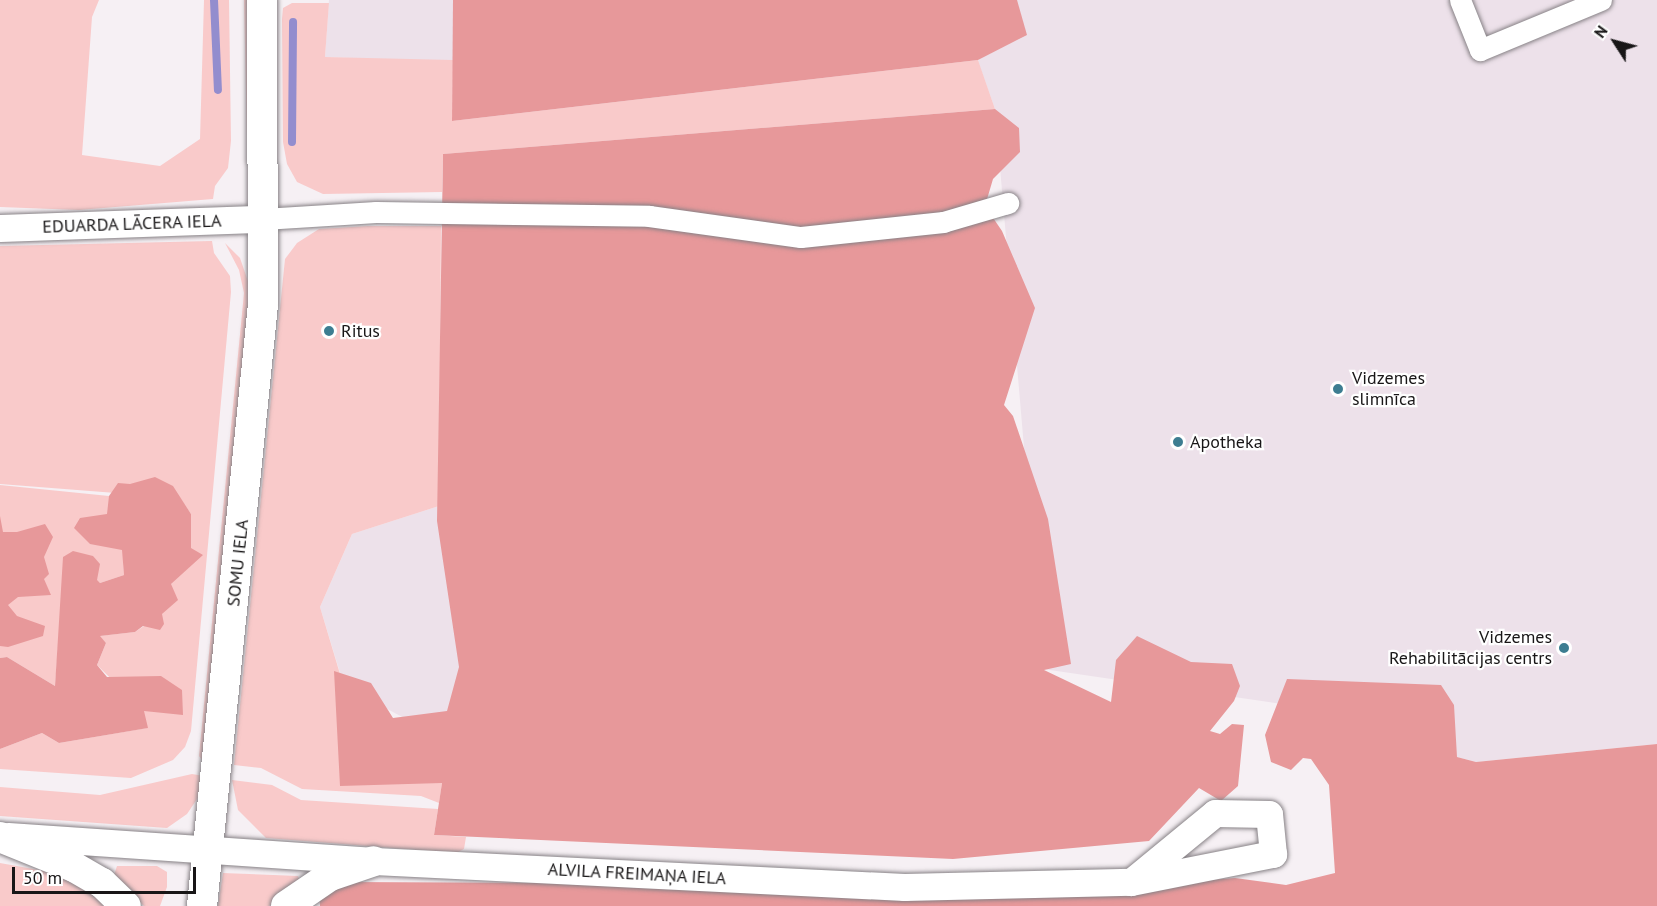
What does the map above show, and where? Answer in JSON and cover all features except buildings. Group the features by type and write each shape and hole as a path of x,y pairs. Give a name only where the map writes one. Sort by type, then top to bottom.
{"main road":[{"name":"SOMU IELA","path":"202,906 263,304 262,0"},
{"path":"0,836 74,867 102,883 126,906"},
{"path":"286,906 330,876 374,861"}],"street":[{"path":"1460,0 1480,50 1601,0"},
{"path":"263,219 376,212 649,216 801,237 943,222 1008,203"},
{"name":"EDUARDA LĀCERA IELA","path":"0,228 263,219"},
{"name":"ALVILA FREIMAŅA IELA","path":"0,836 374,861 904,887 1131,882 1273,854 1269,814 1215,813 1131,882"}],"shaded area":[{"path":"0,0 99,0 92,17 82,155 160,166 200,139 204,0 229,0 231,141 228,168 215,186 213,199 79,210 0,207"},
{"path":"244,0 250,0 252,138 247,139"},
{"path":"329,0 541,0 489,59 428,61 325,57"},
{"path":"453,0 1017,0 1027,35 978,60 452,121"},
{"name":"Vidzemes slimnīca","path":"1015,0 1657,0 1657,744 1476,762 1457,757 1418,724 1043,669 995,109 978,61"},
{"path":"292,3 329,3 325,57 453,60 452,121 978,60 995,109 443,154 442,192 323,194 297,182 287,164 283,142 282,19 283,8"},
{"path":"995,109 1019,128 1020,152 993,179 985,206 1002,231 1035,308 1004,405 1013,416 1048,519 1071,664 1044,670 1111,702 1116,660 1137,636 1191,662 1232,664 1240,686 1234,701 1210,731 1220,734 1232,724 1244,725 1238,786 1221,801 1199,788 1149,841 953,859 434,835 442,783 340,786 334,671 371,683 393,718 447,711 459,667 437,521 443,154"},
{"path":"441,226 439,506 352,534 320,607 340,674 442,783 439,803 421,796 302,789 261,768 234,765 285,259 297,243 319,229"},
{"path":"212,241 214,253 230,276 231,292 191,731 185,747 173,760 131,778 0,769 0,749 42,733 59,743 147,728 143,710 97,665 106,643 99,636 135,632 162,614 171,584 191,548 191,514 180,498 0,484 0,246"},
{"path":"225,243 240,258 251,290 202,760 199,756 244,293 239,270"},
{"path":"155,477 173,486 191,514 191,548 203,555 171,584 178,600 162,614 164,624 160,630 143,626 135,632 100,636 106,643 97,665 107,677 161,676 182,690 183,715 144,711 148,728 59,743 42,733 0,749 0,658 7,657 55,686 63,557 73,551 93,556 100,564 97,580 100,583 124,575 122,550 90,544 74,528 80,518 107,514 109,496 118,483 130,484"},
{"path":"0,485 109,496 123,550 124,575 100,583 64,570 55,686 7,657 0,658"},
{"path":"442,505 542,618 440,737 344,686 320,607 352,534"},
{"path":"0,516 3,532 17,532 45,524 53,537 44,557 49,574 44,579 51,595 18,597 8,605 17,616 45,626 43,636 8,647 0,646"},
{"path":"1287,679 1441,685 1454,705 1457,757 1476,762 1657,744 1657,906 320,906 319,891 343,882 1130,886 1235,878 1286,885 1335,873 1329,785 1311,759 1303,758 1291,770 1271,762 1265,735"},
{"path":"192,774 204,776 199,796 187,814 167,828 0,816 0,787 100,795"},
{"path":"232,780 272,785 301,800 438,809 434,835 466,837 464,849 456,853 266,838 238,810"},
{"path":"0,863 72,876 111,906 0,906"},
{"path":"117,866 157,866 167,872 167,887 160,906 144,906 113,878"},
{"path":"223,873 298,876 300,882 269,906 218,906"}],"waterway":[{"path":"214,0 218,90"},
{"path":"292,142 293,22"}],"place":[{"name":"Ritus","path":"329,331"},
{"name":"Vidzemes slimnīca","path":"1338,389"},
{"name":"Apotheka","path":"1178,442"},
{"name":"Vidzemes Rehabilitācijas centrs","path":"1564,648"}]}
